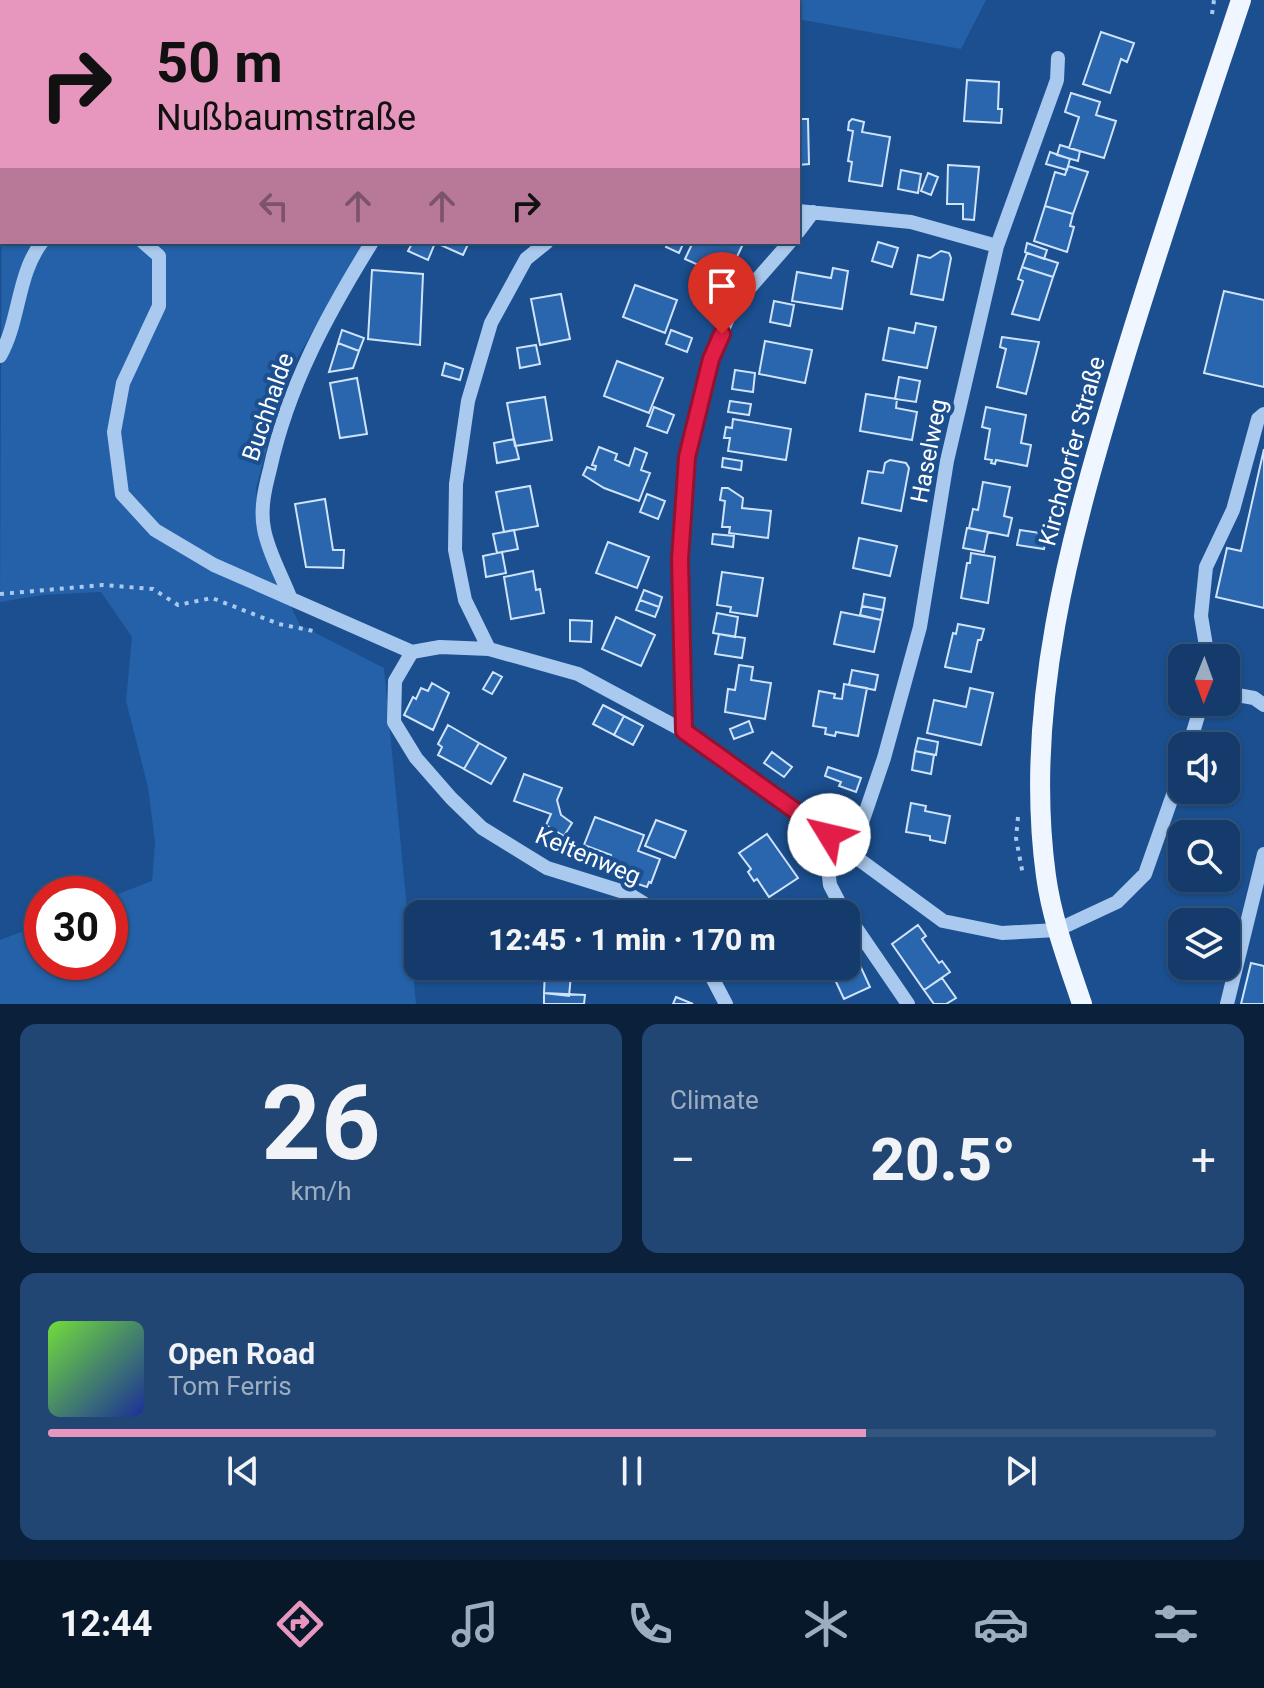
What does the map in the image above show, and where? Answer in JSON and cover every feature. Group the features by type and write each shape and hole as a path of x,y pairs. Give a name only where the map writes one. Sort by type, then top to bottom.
{"main road":[{"name":"Kirchdorfer Straße","path":"1082,1004 1057,930 1046,879 1039,786 1043,712 1053,635 1092,468 1148,278 1241,0"}],"street":[{"name":"Haselweg","path":"851,855 884,758 920,627 947,461 997,246 1057,80 1058,58"},
{"path":"806,211 911,222 997,246"},
{"path":"0,356 8,341 32,254 40,244"},
{"path":"145,244 159,256 159,306 123,383 114,432 122,494 155,530 214,565 412,652 440,647 489,649 578,674 684,731 943,921 1002,933 1057,930 1117,902 1145,874 1170,804"},
{"name":"Buchhalde","path":"290,597 264,529 263,499 273,451 289,401 319,333 371,244"},
{"path":"489,649 465,600 455,550 456,484 466,415 491,323 526,259 545,244"},
{"path":"684,731 680,559 687,457 711,359 732,308 788,244"},
{"path":"1206,644 1201,616 1206,567 1233,510 1258,419 1264,414"},
{"name":"Keltenweg","path":"412,652 395,681 394,722 416,758 451,798 482,828 547,868 627,893 638,900"},
{"path":"1240,696 1254,698 1264,705"},
{"path":"829,835 826,851 830,885 908,1004"},
{"path":"1227,1004 1264,854"},
{"path":"713,980 726,1004"}],"path":[{"path":"0,594 103,585 153,589 178,605 212,598 279,624 323,633"}],"shaded area":[{"path":"800,0 986,0 961,49 800,19"},
{"path":"2,244 364,244 286,377 256,488 260,543 300,625 384,668 406,900 404,980 414,980 416,1004 0,1004 0,940 24,931 24,980 128,980 128,890 152,881 155,842 148,787 126,701 132,637 101,592 43,595 0,602"}],"building":[{"path":"1101,32 1134,43 1127,62 1121,59 1110,93 1083,84"},
{"path":"967,80 999,82 1001,123 964,121"},
{"path":"1071,93 1100,102 1096,115 1116,121 1104,158 1069,148 1079,117 1065,112"},
{"path":"800,119 808,119 809,164 800,165"},
{"path":"852,119 864,122 862,132 890,137 882,186 849,181 852,162 848,161 853,131 848,130"},
{"path":"1060,145 1080,151 1078,161 1057,155"},
{"path":"1050,152 1070,159 1067,170 1046,164"},
{"path":"948,165 979,167 974,220 963,219 963,204 947,204"},
{"path":"1068,166 1088,172 1073,214 1045,206 1055,172 1065,175"},
{"path":"901,170 921,174 918,193 898,189"},
{"path":"928,173 938,177 931,195 921,191"},
{"path":"1045,206 1073,214 1070,226 1074,227 1067,252 1034,241"},
{"path":"878,242 898,248 892,267 872,261"},
{"path":"1027,243 1047,250 1044,259 1025,252"},
{"path":"412,244 435,244 428,260 408,251"},
{"path":"438,244 468,244 463,255"},
{"path":"667,244 683,244 679,253 666,247"},
{"path":"692,244 743,244 727,278 685,259"},
{"path":"941,251 949,253 951,258 943,300 911,294 918,255 930,258"},
{"path":"1027,253 1058,263 1053,277 1022,267"},
{"path":"1022,267 1053,277 1039,320 1012,314 1023,281 1018,279"},
{"path":"833,268 848,271 842,309 792,301 797,272 831,278"},
{"path":"372,270 423,274 420,345 368,339"},
{"path":"702,272 721,280 714,291 696,280"},
{"path":"635,285 677,300 665,333 623,317"},
{"path":"1224,291 1264,300 1264,387 1204,373"},
{"path":"561,294 570,339 540,345 531,299"},
{"path":"774,301 794,305 790,326 770,322"},
{"path":"916,323 936,327 927,368 883,360 889,328 914,333"},
{"path":"342,330 364,338 359,351 338,343"},
{"path":"671,330 692,338 687,352 666,344"},
{"path":"1002,337 1039,342 1026,394 997,387 1006,349 1000,347"},
{"path":"765,341 812,350 805,383 759,374"},
{"path":"338,343 359,351 353,368 329,372"},
{"path":"536,345 540,364 520,368 517,348"},
{"path":"617,361 663,378 649,413 604,396"},
{"path":"445,363 463,369 460,380 442,375"},
{"path":"735,370 755,373 753,392 732,389"},
{"path":"899,377 920,381 916,402 895,399"},
{"path":"357,378 367,434 340,438 330,383"},
{"path":"866,394 897,399 896,408 917,412 912,440 860,431"},
{"path":"545,397 552,440 515,446 507,403"},
{"path":"730,401 751,404 749,415 728,412"},
{"path":"654,407 674,415 667,433 647,426"},
{"path":"986,407 1026,415 1021,443 1031,445 1027,466 996,460 995,464 985,459 990,429 982,427"},
{"path":"733,419 791,429 786,460 728,451 730,438 724,438 726,427 732,428"},
{"path":"514,439 519,459 497,463 494,443"},
{"path":"599,447 617,454 615,460 629,466 635,448 647,453 641,470 650,473 639,501 604,488 583,475 587,467 595,470 596,466 592,465"},
{"path":"1264,449 1264,608 1216,597 1227,548 1241,551"},
{"path":"723,458 742,461 741,470 722,467"},
{"path":"890,460 906,463 909,468 901,511 862,503 868,471 883,473 885,463"},
{"path":"983,482 1010,487 1004,516 1012,518 1008,536 969,528 973,509 978,510"},
{"path":"530,486 538,526 504,532 496,492"},
{"path":"722,488 728,488 743,498 742,508 771,511 768,538 729,533 730,527 722,527 725,501 720,500"},
{"path":"647,494 665,501 658,519 640,512"},
{"path":"325,499 333,550 344,550 343,568 306,567 295,504"},
{"path":"967,528 988,532 984,552 963,548"},
{"path":"514,530 518,549 497,553 493,534"},
{"path":"1020,530 1047,534 1044,549 1017,545"},
{"path":"713,534 734,536 733,547 712,544"},
{"path":"859,538 897,546 890,576 853,568"},
{"path":"608,542 649,557 637,588 596,573"},
{"path":"502,552 506,573 486,577 483,556"},
{"path":"971,553 995,557 988,603 961,598"},
{"path":"533,571 544,613 511,619 504,577"},
{"path":"722,572 763,578 757,616 730,612 731,607 717,605"},
{"path":"644,590 662,597 659,607 640,600"},
{"path":"864,594 885,598 883,610 862,606"},
{"path":"640,600 659,607 655,617 636,610"},
{"path":"862,606 883,610 881,620 860,615"},
{"path":"841,612 881,620 874,652 834,644"},
{"path":"717,613 738,617 735,637 713,633"},
{"path":"616,617 655,635 641,666 602,649"},
{"path":"570,620 592,621 591,642 570,641"},
{"path":"958,624 984,629 981,640 978,640 971,672 945,667"},
{"path":"719,634 745,638 742,658 715,654"},
{"path":"739,665 753,667 751,680 771,683 765,719 725,712 728,689 735,690"},
{"path":"852,670 878,675 875,690 849,685"},
{"path":"493,672 502,677 492,694 483,689"},
{"path":"432,683 449,693 433,730 404,715 413,697 416,699 421,688 428,691"},
{"path":"844,684 867,688 858,736 836,732 835,736 825,734 826,728 813,726 819,691 835,694 834,698 842,699"},
{"path":"970,688 993,693 981,745 927,733 934,700 966,707"},
{"path":"603,705 624,716 614,735 593,724"},
{"path":"624,716 643,726 633,745 614,735"},
{"path":"749,721 753,732 734,739 730,729"},
{"path":"448,725 479,743 464,769 438,755 442,747 438,744"},
{"path":"918,738 938,742 936,755 915,751"},
{"path":"479,743 506,758 491,784 464,769"},
{"path":"915,751 934,755 931,774 912,770"},
{"path":"772,752 792,767 784,777 764,763"},
{"path":"828,767 861,778 856,792 839,786 841,782 825,776"},
{"path":"524,774 562,788 557,800 561,815 572,823 564,836 546,825 551,814 514,801"},
{"path":"911,803 926,806 925,811 950,816 945,843 930,840 930,836 906,832"},
{"path":"595,817 644,835 638,851 660,859 647,887 626,880 628,874 611,868 612,864 608,862 611,855 584,845"},
{"path":"656,820 686,831 675,858 645,846"},
{"path":"767,834 798,878 769,897 757,879 754,881 748,872 751,869 739,853"},
{"path":"918,925 926,936 922,939 939,963 942,961 950,972 924,990 892,944"},
{"path":"1251,963 1264,966 1264,1004 1241,1004"},
{"path":"860,965 870,987 844,999 835,980 860,980"},
{"path":"942,978 956,998 946,1004 934,1004 924,990"},
{"path":"545,980 571,980 569,996 544,993"},
{"path":"544,993 585,995 584,1004 544,1004"},
{"path":"676,997 693,1004 673,1004"}],"route":[{"path":"722,334 711,359 687,457 680,559 684,731 829,835"}]}
